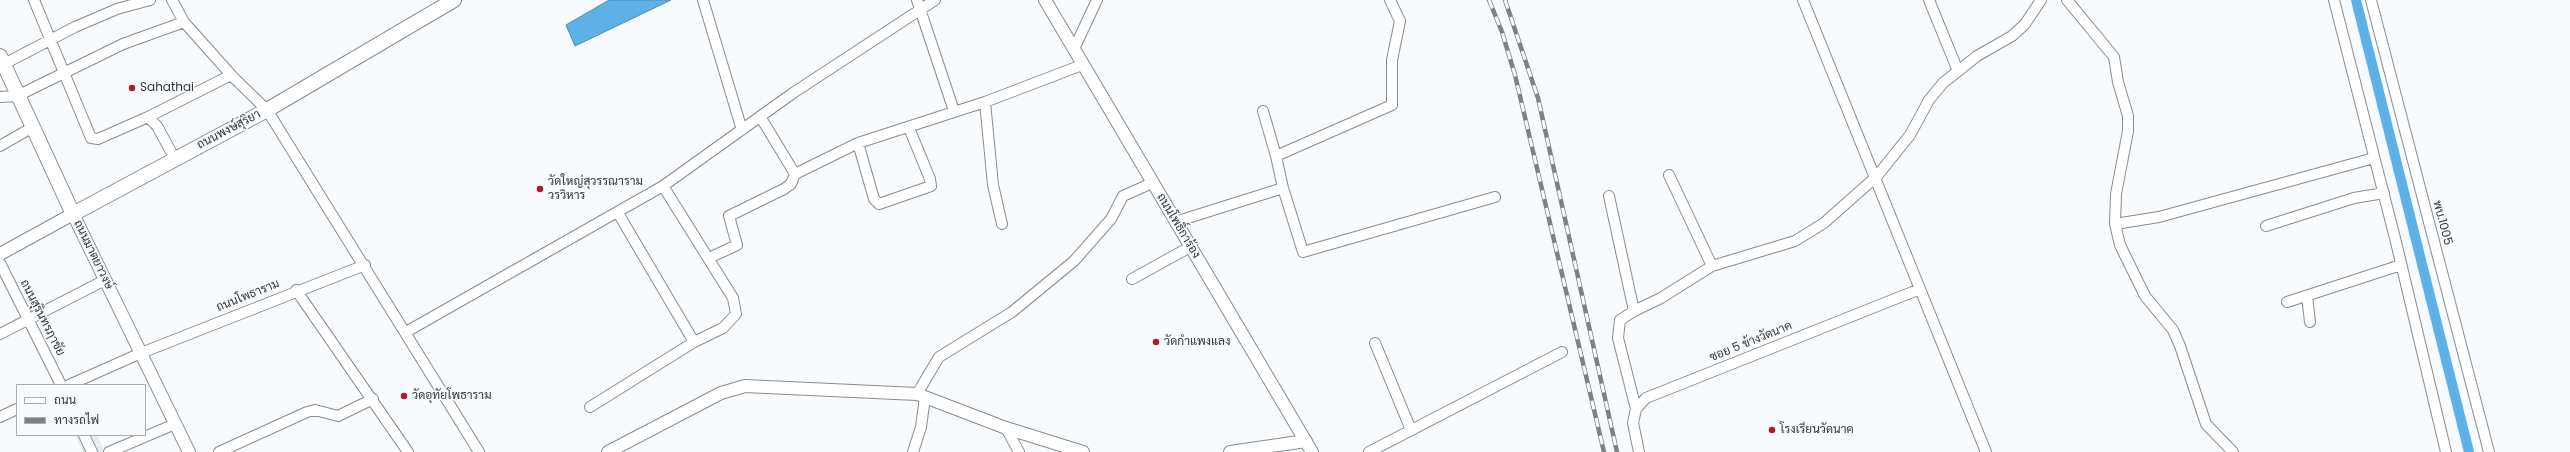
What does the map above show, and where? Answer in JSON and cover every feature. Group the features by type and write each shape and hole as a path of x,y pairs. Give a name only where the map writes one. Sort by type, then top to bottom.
{"main road":[{"name":"ถนนพงษ์สุริยา","path":"73,214 267,110 439,4 454,0"},
{"name":"ถนนมาตยาวงษ์","path":"2,60 17,96 73,214"}],"street":[{"path":"34,0 65,74 88,135 93,139 148,118 231,75"},
{"path":"2,60 51,40 117,9 150,0"},
{"path":"172,0 184,22 231,75 267,110 365,265 479,452"},
{"path":"703,0 742,130"},
{"path":"406,332 618,213 663,186 919,5 935,0"},
{"name":"ถนนโพธิ์การ้อง","path":"1044,0 1312,452"},
{"path":"1074,49 1097,0"},
{"path":"1276,156 1392,105 1392,60 1400,21 1390,0"},
{"path":"1803,0 1986,452"},
{"path":"1929,0 1958,71"},
{"path":"1639,452 1633,423 1636,409 1618,338 1620,320 1634,311 1661,298 1712,266 1795,241 1824,223 1875,177 1910,134 1929,100 1943,83 1977,56 2021,28 2041,0"},
{"path":"2067,0 2114,57 2118,82 2128,116 2128,131 2116,194 2115,224 2120,245 2145,296 2172,330 2180,346 2206,424 2233,452"},
{"path":"2334,0 2402,265 2446,452"},
{"name":"พบ.1005","path":"2370,0 2489,452"},
{"path":"919,5 954,111"},
{"path":"0,97 17,96 65,74 123,44 184,22"},
{"path":"709,258 737,245 729,216 784,189 791,184 795,174 858,143 909,128 954,111 985,102 1082,65"},
{"path":"985,102 993,185 1002,224"},
{"path":"1263,111 1276,156 1283,188 1303,252 1495,197"},
{"path":"148,118 157,126 175,159"},
{"path":"761,118 795,174"},
{"path":"0,146 33,127"},
{"path":"858,143 874,199 879,204 931,186 930,179 909,128"},
{"path":"2115,224 2159,217 2374,158"},
{"path":"1669,175 1712,266"},
{"path":"913,452 921,427 921,395 939,357 1012,312 1074,261 1111,219 1123,196 1152,183"},
{"path":"590,407 694,342 723,328 736,314 733,298 663,186"},
{"path":"1175,222 1283,188"},
{"path":"2266,226 2354,198 2384,194"},
{"path":"1609,196 1634,311"},
{"path":"618,213 694,342"},
{"name":"ถนนพงษ์สุริยา","path":"1,254 73,214"},
{"name":"ถนนมาตยาวงษ์","path":"73,214 189,452"},
{"path":"1132,279 1190,247"},
{"name":"ถนนสุรินทรฦาชัย","path":"1,254 27,320 60,384"},
{"name":"ถนนโพธาราม","path":"71,384 141,353 296,290 365,265"},
{"path":"2287,302 2402,265"},
{"path":"0,334 105,280"},
{"name":"ซอย 5 ข้างวัดนาค","path":"1636,409 1646,398 1920,289"},
{"path":"296,290 373,399 408,452"},
{"path":"2307,296 2310,322"},
{"path":"1375,343 1411,430"},
{"path":"1369,452 1562,352"},
{"path":"608,452 627,448 721,393 745,386 921,395 1006,428 1083,452"},
{"path":"220,452 307,412 315,410 338,416 373,399"},
{"path":"0,417 16,409"},
{"path":"108,452 175,424"},
{"path":"1006,428 1019,452"},
{"path":"84,436 92,452"},
{"path":"1230,452 1306,441"}],"shaded area":[{"path":"75,436 97,436 105,452 83,452"}],"water":[{"path":"609,0 671,0 575,46 566,25"}],"waterway":[{"path":"2356,0 2469,452"}],"railway":[{"path":"1489,0 1502,32 1515,75 1604,452"},
{"path":"1505,0 1538,98 1617,452"}],"place":[{"name":"Sahathai","path":"132,88"},
{"name":"วัดใหญ่สุวรรณาราม วรวิหาร","path":"540,189"},
{"name":"วัดกำแพงแลง","path":"1156,342"},
{"name":"วัดอุทัยโพธาราม","path":"404,396"},
{"name":"โรงเรียนวัดนาค","path":"1772,430"}]}
